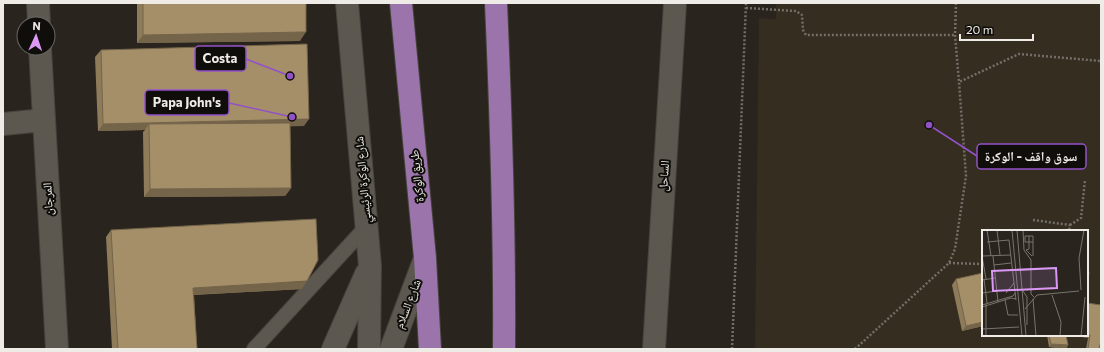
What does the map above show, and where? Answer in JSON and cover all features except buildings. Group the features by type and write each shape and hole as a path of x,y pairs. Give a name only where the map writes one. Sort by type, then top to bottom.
{"highway":[{"name":"طريق الوكرة","path":"401,3 425,258 430,349"},
{"path":"496,3 502,139 505,260 504,349"}],"street":[{"path":"38,3 39,16"},
{"name":"شارع الوكرة الرئيسي","path":"332,349 370,266 347,3"},
{"name":"الساحل","path":"654,349 675,3"},
{"name":"المرجان","path":"40,56 57,349"},
{"path":"3,124 44,120"},
{"name":"شارع السلام","path":"391,349 425,258"},
{"path":"369,349 370,266"}],"lane":[{"path":"254,349 367,226"}],"path":[{"path":"732,349 746,3"},
{"path":"855,349 949,263 955,249 966,176 955,35 956,3"},
{"path":"746,8 796,11 802,15 803,30 806,35 955,35"},
{"path":"959,82 1019,54 1101,61"},
{"path":"1032,220 1070,225 1080,218 1086,180"},
{"path":"1070,225 1070,230"},
{"path":"949,263 982,264"}],"shaded area":[{"path":"776,3 1101,3 1101,349 755,349 759,18 776,19"}],"place":[{"name":"Costa","path":"290,76"},
{"name":"Papa John's","path":"292,117"},
{"name":"سوق واقف - الوكرة","path":"929,125"}]}
